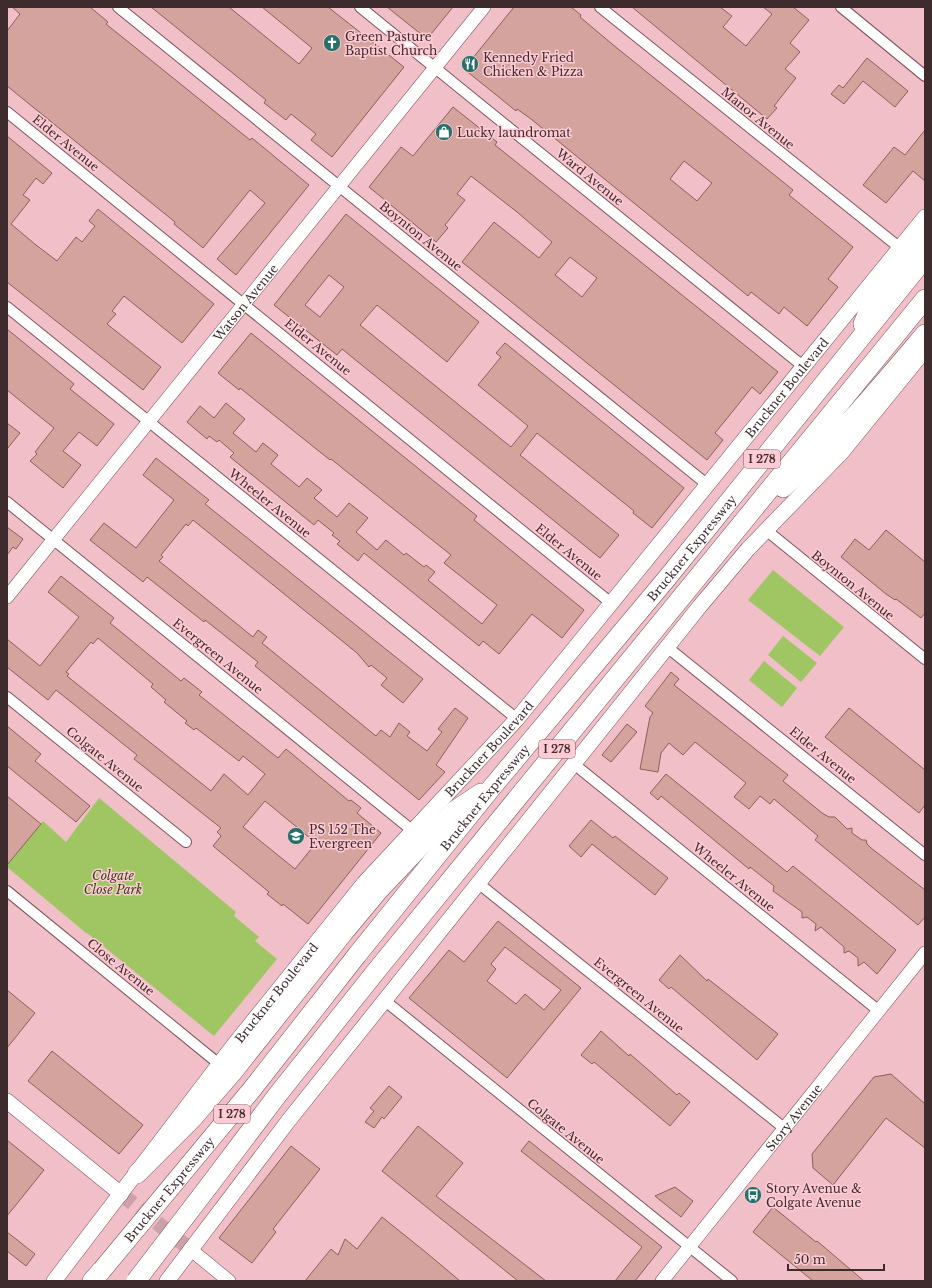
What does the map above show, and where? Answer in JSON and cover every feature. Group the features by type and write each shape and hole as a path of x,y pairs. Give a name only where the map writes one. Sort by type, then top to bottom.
{"highway":[{"path":"857,340 872,302 925,235"},
{"name":"Bruckner Expressway","path":"97,1275 243,1100 493,786 668,577 857,340 925,258"},
{"name":"Bruckner Expressway","path":"136,1281 279,1093 377,970 736,528 925,299"},
{"path":"736,528 807,466 856,414 925,334"},
{"path":"137,1174 212,1098 379,890 454,810 493,786"},
{"path":"151,1281 167,1258 208,1187"}],"main road":[{"name":"Bruckner Boulevard","path":"54,1281 137,1174 169,1128 365,882 517,719 709,486 925,217"},
{"path":"167,1281 289,1120 667,647 766,530 842,452 925,350"},
{"path":"7,1101 121,1194"}],"street":[{"name":"Boynton Avenue","path":"118,7 709,486"},
{"name":"Ward Avenue","path":"360,7 804,367"},
{"name":"Watson Avenue","path":"7,597 484,7"},
{"name":"Manor Avenue","path":"600,7 900,248"},
{"path":"841,7 925,76"},
{"name":"Elder Avenue","path":"7,112 612,603"},
{"name":"Wheeler Avenue","path":"7,307 517,719"},
{"name":"Evergreen Avenue","path":"7,502 413,831"},
{"name":"Boynton Avenue","path":"766,530 925,659"},
{"name":"Elder Avenue","path":"667,647 925,854"},
{"name":"Colgate Avenue","path":"7,697 186,842"},
{"name":"Wheeler Avenue","path":"574,764 878,1011"},
{"name":"Evergreen Avenue","path":"478,883 784,1128"},
{"name":"Close Avenue","path":"7,891 219,1064"},
{"name":"Story Avenue","path":"662,1281 925,953"},
{"name":"Colgate Avenue","path":"384,1000 732,1281"},
{"path":"190,1249 229,1281"}],"green space":[{"path":"773,570 844,627 820,656 748,600"},
{"path":"783,636 817,663 801,682 768,655"},
{"path":"764,661 797,688 782,707 749,680"},
{"name":"Colgate Close Park","path":"99,798 236,912 234,916 259,937 255,941 277,959 214,1036 7,867 7,865 43,821 66,842"}],"building":[{"path":"12,7 90,7 108,22 106,24 250,140 252,138 309,185 236,275 217,259 265,203 250,190 203,248 174,224 175,222 7,86 7,31 20,14"},
{"path":"151,7 229,7 299,64 312,48 262,7 328,7 404,67 332,157 311,140 316,134 291,114 286,120 264,103 266,100"},
{"path":"387,7 453,7 427,39"},
{"path":"514,7 571,7 581,15 580,17 612,44 793,190 789,195 853,247 828,279 838,287 807,326 784,307 779,314 751,292 748,296 531,119 517,109 516,111 464,69","holes":["684,161 712,183 697,201 670,179"]},
{"path":"632,7 720,7 732,16 723,27 746,46 772,14 763,7 793,7 809,20 790,43 800,52 785,69 796,78 774,106 777,108 767,119"},
{"path":"867,58 908,91 895,107 863,81 844,104 831,94 839,85 843,88"},
{"path":"453,107 497,142 495,145 778,372 760,394 752,387 715,433 723,440 707,460 462,262 494,222 539,258 552,242 517,212 471,176 457,194 465,200 445,225 448,228 436,242 369,187 401,147 413,156","holes":["570,257 597,278 582,297 555,275"]},
{"path":"925,130 925,181 913,171 886,203 863,185 894,147 905,155"},
{"path":"7,136 52,173 43,184 36,178 23,195 30,200 11,224 36,245 57,261 76,237 82,242 95,226 89,221 98,209 214,304 182,343 124,296 112,311 116,314 107,324 161,367 143,390 7,282"},
{"path":"346,214 479,322 447,362 377,305 360,325 511,447 528,426 478,385 501,357 496,353 505,343 684,488 652,528 633,513 634,511 537,433 520,455 619,535 600,558 342,349 337,355 274,305","holes":["329,275 344,287 320,317 305,305"]},
{"path":"7,329 74,384 70,389 114,424 97,446 79,432 63,451 81,465 63,488 30,461 37,454 35,452 54,428 7,390"},
{"path":"251,333 477,516 474,520 584,610 562,638 532,614 499,654 483,641 479,646 364,553 358,561 337,544 340,541 332,535 334,533 318,520 314,525 230,457 234,453 219,440 217,442 209,436 207,439 187,422 200,406 214,418 226,403 245,419 233,433 256,452 263,443 278,455 271,464 299,487 307,478 322,490 314,498 337,517 349,503 368,518 356,532 377,550 386,540 404,555 406,553 424,567 426,565 435,572 428,580 482,624 497,605 444,563 451,555 331,459 330,460 240,388 239,390 218,373"},
{"path":"7,423 20,433 7,449"},
{"path":"156,458 209,500 205,504 423,679 403,703 381,685 387,678 371,665 369,667 357,653 193,520 188,526 186,524 161,555 163,557 159,561 253,637 258,630 267,637 262,643 376,736 381,730 390,737 399,723 410,732 407,736 427,751 442,732 438,729 455,708 468,718 436,765 445,772 419,800 255,666 258,662 205,620 204,622 147,577 143,582 90,540 104,523 136,548 174,500 143,475"},
{"path":"7,527 23,539 16,549 13,547 7,555"},
{"path":"886,530 925,562 925,613 921,618 896,599 895,600 886,594 841,557 855,539 869,550"},
{"path":"61,576 114,618 110,623 181,681 184,678 202,692 199,695 278,758 286,749 349,801 351,800 361,808 357,813 381,833 308,924 283,904 282,906 267,894 269,892 213,846 221,836 217,832 221,828 134,759 137,755 56,690 48,700 7,667 7,639 40,666 79,617 48,592","holes":["98,638 153,684 151,687 166,700 164,702 187,721 185,723 194,730 196,728 239,761 243,756 265,774 248,795 224,774 211,791 67,676 69,674 66,672 91,642 93,644","265,801 316,843 295,869 243,827"]},
{"path":"671,672 679,679 674,685 788,775 783,781 822,813 829,817 835,817 847,829 852,828 852,833 862,840 866,840 867,844 871,848 925,890 925,917 918,925 815,840 818,836 774,799 770,804 760,796 749,809 734,797 746,783 695,742 683,755 669,743 661,753 658,772 640,769 650,717 653,713 645,706"},
{"path":"849,708 925,770 925,805 919,813 825,737"},
{"path":"627,724 637,732 611,762 602,755"},
{"path":"7,726 41,754 35,761 90,806 76,822 7,766"},
{"path":"666,774 787,872 793,866 896,950 877,974 864,962 858,966 858,958 849,951 844,953 844,947 821,927 815,931 816,924 807,917 802,918 802,912 773,891 774,886 750,867 749,869 661,796 658,800 650,793"},
{"path":"7,796 41,824 7,865"},
{"path":"591,820 613,838 615,836 668,878 655,895 592,844 581,857 569,846"},
{"path":"498,921 581,988 507,1078 409,998 449,950 464,962","holes":["505,947 561,990 544,1010 525,994 516,1004 487,981 496,969 491,964"]},
{"path":"680,955 707,981 708,979 778,1034 757,1060 671,987 669,989 659,980"},
{"path":"7,990 35,1013 7,1048"},
{"path":"601,1031 677,1095 679,1093 690,1102 670,1126 594,1062 592,1064 581,1055"},
{"path":"52,1051 143,1125 119,1154 28,1081"},
{"path":"891,1074 925,1104 925,1148 886,1118 833,1185 813,1168 812,1154 874,1077"},
{"path":"389,1086 402,1097 384,1119 382,1117 374,1128 365,1122 374,1111 370,1108"},
{"path":"418,1126 463,1163 436,1196 546,1281 518,1281 382,1171"},
{"path":"7,1140 44,1170 7,1216"},
{"path":"529,1141 662,1247 635,1281 615,1281 642,1247 521,1151"},
{"path":"291,1146 320,1169 273,1229 276,1232 252,1263 219,1238"},
{"path":"675,1187 693,1201 681,1217 655,1196"},
{"path":"773,1207 816,1242 817,1241 864,1281 813,1281 753,1232"},
{"path":"382,1217 460,1281 305,1281 331,1249 338,1255 345,1239 357,1249"},
{"path":"7,1232 35,1254 26,1266 7,1251"}],"tunnel":[{"path":"121,1194 190,1249"}],"place":[{"name":"Green Pasture Baptist Church","path":"332,43"},
{"name":"Kennedy Fried Chicken & Pizza","path":"470,64"},
{"name":"Lucky laundromat","path":"444,132"},
{"name":"PS 152 The Evergreen","path":"296,836"},
{"name":"Story Avenue & Colgate Avenue","path":"753,1195"}]}
